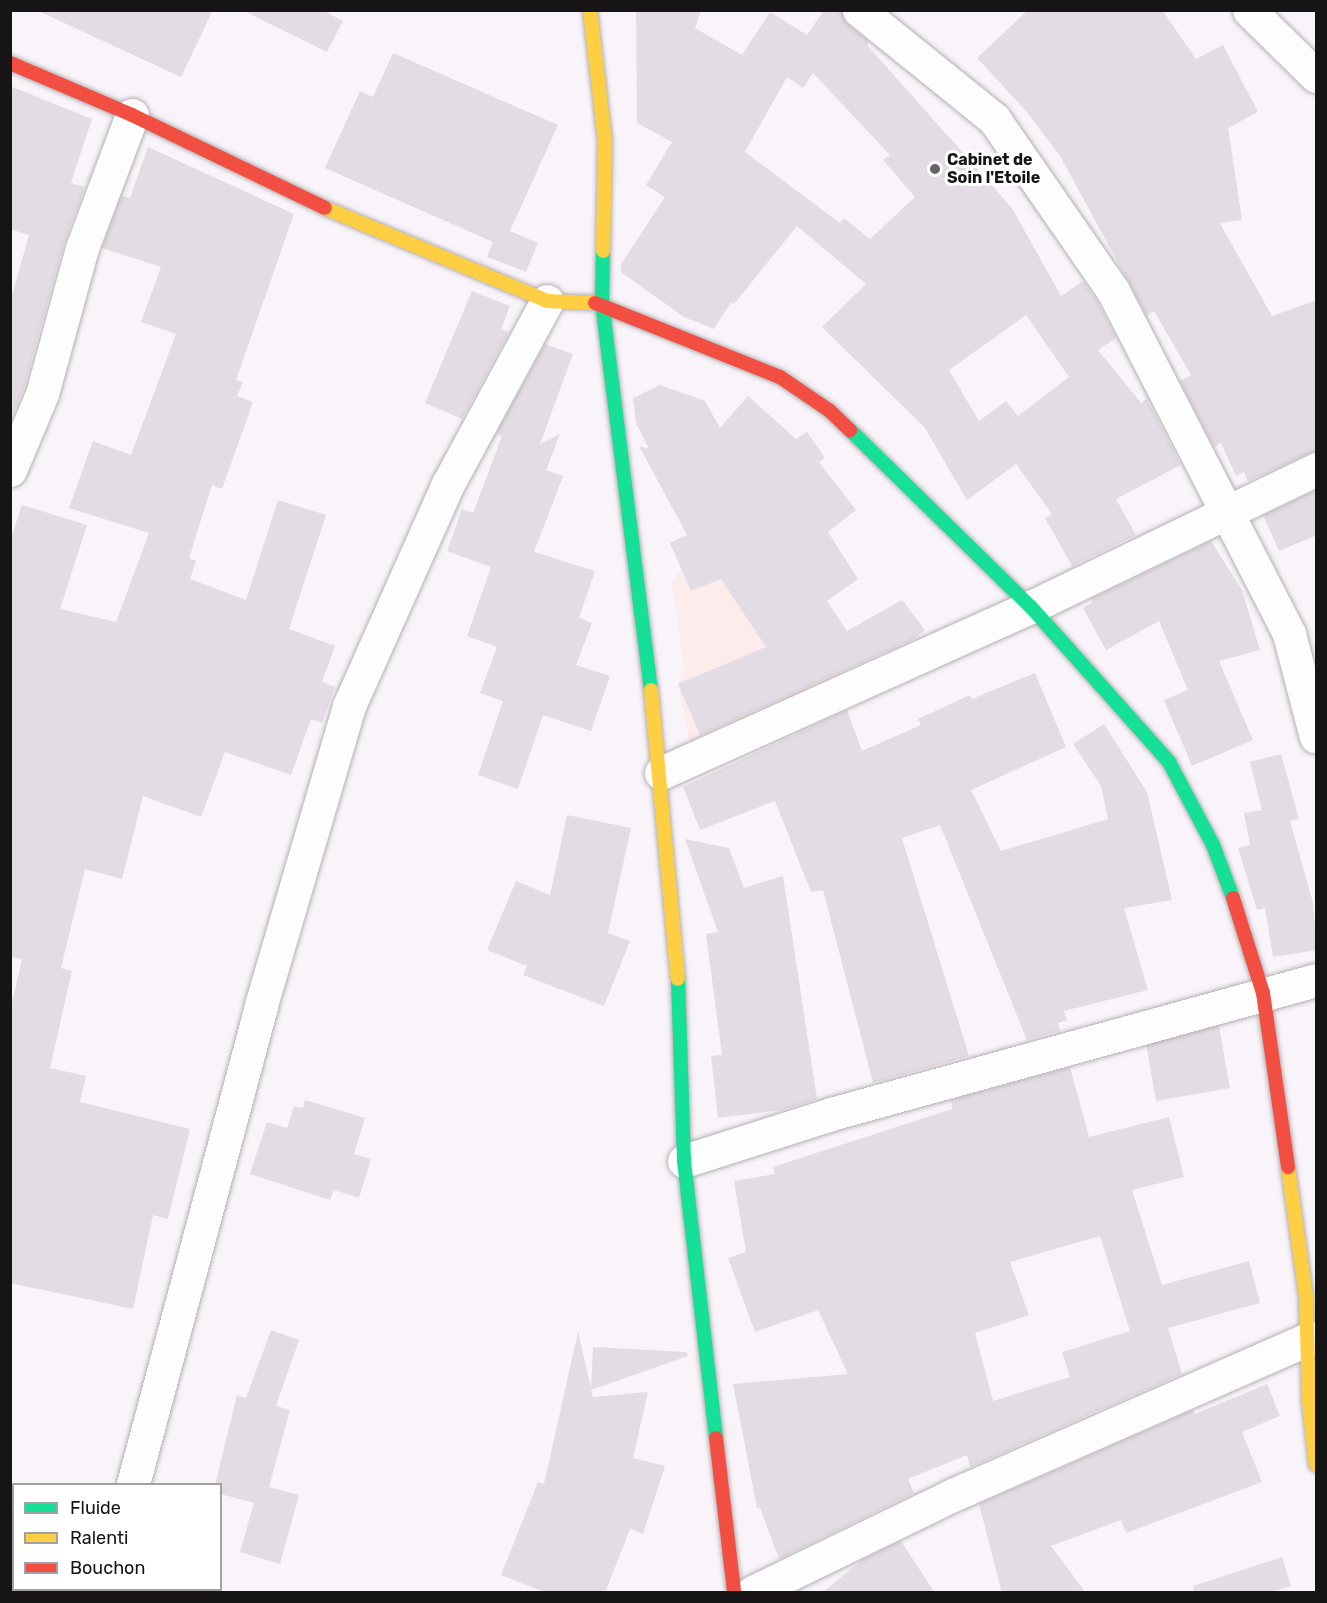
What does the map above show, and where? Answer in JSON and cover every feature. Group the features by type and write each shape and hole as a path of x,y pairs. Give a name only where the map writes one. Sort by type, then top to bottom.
{"street":[{"path":"590,10 605,141 602,303 661,773 677,961 684,1161 734,1593"},
{"path":"859,10 994,119 1113,291 1289,634 1317,737"},
{"path":"1249,10 1317,76"},
{"path":"10,63 132,115 303,200 547,302 602,303 780,377 830,411 1031,607 1169,762 1213,845 1249,942 1263,993 1311,1338 1310,1401 1317,1465"},
{"path":"10,470 42,394 82,248 132,115"},
{"path":"134,1483 261,1005 349,706 448,484 547,302"},
{"path":"661,773 1031,607 1226,510 1317,469"},
{"path":"684,1161 831,1114 1263,993 1317,980"},
{"path":"753,1593 956,1494 1311,1338"}],"shaded area":[{"path":"755,530 847,673 690,744 678,684 684,669 672,582 680,571"}],"building":[{"path":"36,10 213,10 181,77"},
{"path":"242,10 322,10 343,21 327,52"},
{"path":"636,10 701,10 695,28 742,55 770,12 807,35 824,10 841,10 847,24 869,42 867,45 1012,208 1061,296 1083,281 1097,301 1116,338 1098,350 1141,403 1147,399 1181,465 1116,499 1136,535 1072,566 1045,518 1052,514 1016,464 967,500 925,428 822,327 866,284 797,226 734,304 731,302 714,329 684,317 621,272 621,264 665,197 646,185 672,142 637,123","holes":["813,73 890,155 883,160 915,197 870,239 844,218 840,223 745,152 787,77 803,88","1026,315 1069,377 1018,416 1006,401 979,421 949,370"]},
{"path":"1028,10 1162,10 1196,59 1223,45 1258,112 1228,128 1242,220 1220,223 1272,316 1317,300 1317,450 1248,481 1244,472 1236,476 1221,443 1214,447 1180,381 1191,375 1154,311 1147,316 1060,156 1026,111 977,58"},
{"path":"393,53 558,125 510,231 538,243 526,272 487,257 493,242 325,168 360,91 373,97"},
{"path":"10,86 92,119 71,183 85,187 64,243 24,388 11,419 10,302 29,235 10,229"},
{"path":"148,147 294,214 236,380 243,382 237,396 253,402 222,489 212,485 189,558 196,561 190,579 246,600 278,500 326,515 289,629 335,646 322,682 335,687 322,723 311,719 291,775 225,752 201,817 143,796 122,879 85,869 61,968 72,971 50,1068 86,1076 80,1102 190,1129 168,1219 153,1215 133,1309 10,1283 10,1011 22,959 10,957 10,541 22,505 87,525 60,609 116,622 149,533 69,508 93,441 131,455 176,334 141,322 161,267 102,248 122,196 130,198"},
{"path":"472,291 510,306 501,329 509,332 462,419 425,403"},
{"path":"545,344 573,354 540,444 560,434 546,470 563,476 534,552 595,571 579,618 592,623 576,665 610,676 591,731 543,715 518,789 478,775 503,701 480,693 497,647 467,636 491,567 447,551 462,509 473,513 502,436 496,434"},
{"path":"660,385 705,401 720,428 748,396 796,439 807,432 825,458 819,462 856,510 828,532 858,579 827,601 847,631 902,600 925,630 914,639 700,735 678,684 766,647 721,579 691,591 670,543 687,535 639,446 649,449 636,423 633,398"},
{"path":"1317,490 1317,535 1279,551 1263,515"},
{"path":"1211,541 1242,590 1260,650 1219,661 1253,740 1192,766 1164,700 1188,690 1159,621 1106,650 1083,608 1093,602 1091,599"},
{"path":"1035,673 1066,747 971,790 1001,851 1108,819 1101,786 1073,744 1104,724 1147,792 1172,900 1124,908 1148,990 1064,1011 1067,1020 1058,1023 1060,1031 1027,1040 940,825 902,838 969,1056 873,1083 823,890 811,892 775,801 700,830 683,787 847,710 862,751 921,725 918,719 970,695 972,699"},
{"path":"1281,754 1299,819 1290,821 1313,903 1317,950 1273,957 1265,908 1257,910 1238,848 1250,845 1244,813 1262,810 1250,762"},
{"path":"567,815 631,828 608,933 630,941 604,1006 523,975 527,966 487,950 516,881 550,895"},
{"path":"685,839 729,848 744,888 783,876 817,1099 782,1110 718,1118 711,1056 722,1055 706,934 718,932"},
{"path":"1219,1026 1230,1088 1156,1101 1145,1039"},
{"path":"1070,1067 1089,1137 1169,1117 1184,1177 1132,1190 1162,1285 1249,1261 1260,1303 1168,1328 1182,1374 970,1467 967,1455 908,1479 914,1493 779,1559 760,1508 757,1508 733,1384 848,1374 818,1310 755,1332 728,1258 746,1252 734,1181 775,1174 773,1167 952,1109 951,1100","holes":["1100,1236 1130,1331 1062,1352 1070,1377 993,1401 975,1333 1029,1315 1010,1262"]},
{"path":"305,1100 365,1118 354,1154 371,1159 359,1198 334,1190 330,1200 250,1174 267,1122 287,1128 294,1106 303,1108"},
{"path":"271,1330 299,1340 276,1406 290,1410 269,1487 299,1495 280,1564 240,1552 254,1503 222,1495 222,1483 215,1483 237,1395 246,1398"},
{"path":"578,1332 591,1388 593,1347 687,1352 688,1356 591,1390 593,1397 648,1392 633,1458 665,1466 643,1534 630,1529 605,1593 547,1593 501,1575 538,1482 544,1484"},
{"path":"1267,1384 1280,1416 1242,1432 1262,1482 1126,1533 1121,1520 1051,1546 1086,1593 1002,1593 979,1504 1193,1410 1195,1414"},
{"path":"901,1541 935,1593 822,1593 862,1560"},
{"path":"1282,1557 1291,1586 1270,1593 1194,1593 1193,1586"}],"traffic: fast":[{"path":"603,251 602,303 651,690"},
{"path":"850,430 1031,607 1169,762 1213,845 1233,898"},
{"path":"678,979 684,1161 716,1438"}],"traffic: slow":[{"path":"590,10 605,141 603,251"},
{"path":"325,208 547,301 595,303"},
{"path":"651,690 678,979"},
{"path":"1288,1167 1306,1297 1309,1401 1316,1465"}],"traffic: jam":[{"path":"10,63 132,115 325,208"},
{"path":"595,303 780,377 830,411 850,430"},
{"path":"1233,898 1263,993 1288,1167"},
{"path":"716,1438 734,1592"}],"place":[{"name":"Cabinet de Soin l'Etoile","path":"935,169"}]}
